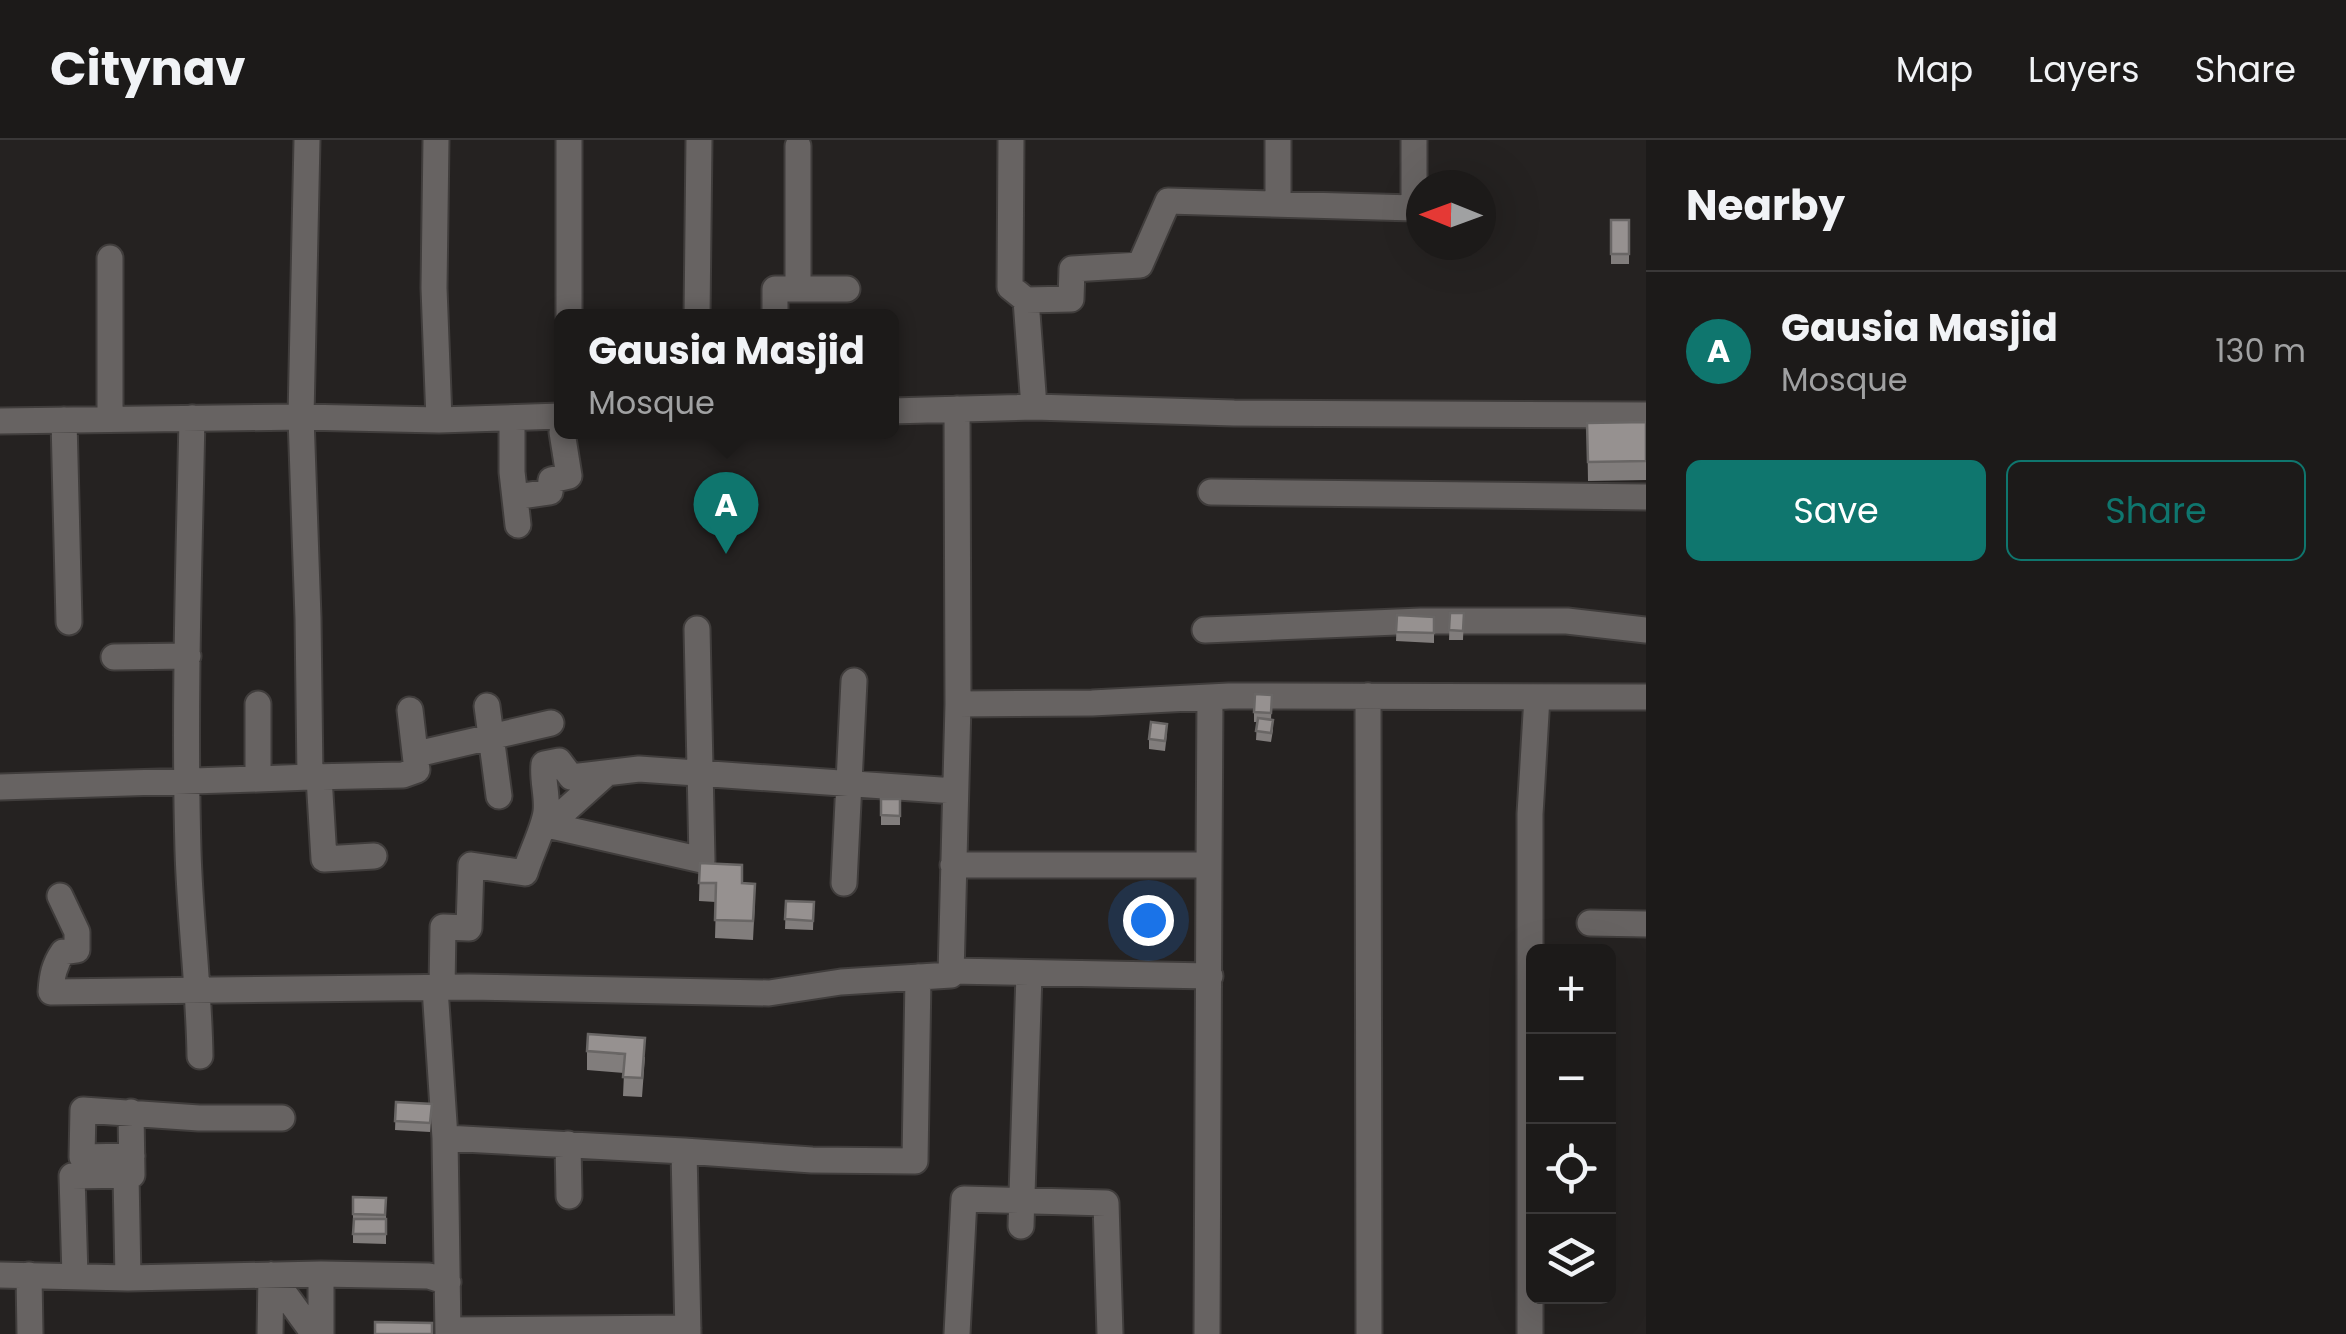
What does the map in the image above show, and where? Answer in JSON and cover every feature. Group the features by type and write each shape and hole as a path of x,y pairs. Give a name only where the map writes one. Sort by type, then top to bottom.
{"street":[{"path":"308,140 301,417 314,777 324,859 374,856"},
{"path":"436,140 434,288 439,420"},
{"path":"569,309 570,140"},
{"path":"697,309 698,140"},
{"path":"1011,140 1010,288 1026,300 1071,299 1072,269 1140,265 1168,201 1414,208 1414,140"},
{"path":"1278,140 1278,204"},
{"path":"798,146 798,290"},
{"path":"110,258 110,419"},
{"path":"775,309 775,290 846,290"},
{"path":"1026,300 1034,406"},
{"path":"899,410 1034,406 1234,413 1646,415"},
{"path":"60,896 77,932 76,950 63,952 58,958 52,973 52,992 438,988 768,992 841,982 952,975 958,704 956,409"},
{"path":"0,421 301,417 554,421"},
{"path":"192,418 188,850 200,1056"},
{"path":"512,418 518,525"},
{"path":"64,420 69,622"},
{"path":"514,497 550,492 550,480 569,476 564,439"},
{"path":"1211,492 1646,497"},
{"path":"1205,630 1420,621 1567,621 1646,630"},
{"path":"543,824 702,860 696,629"},
{"path":"114,657 188,656"},
{"path":"844,884 854,682"},
{"path":"1368,696 1369,1334"},
{"path":"1530,1334 1530,814 1538,696"},
{"path":"958,704 1210,697 1646,696"},
{"path":"1207,1334 1210,697"},
{"path":"258,704 258,779"},
{"path":"487,706 499,796"},
{"path":"0,787 403,775 417,770 410,710"},
{"path":"417,754 552,724"},
{"path":"684,1150 688,1331 448,1332 438,988 443,928 468,928 471,865 525,873 547,805 544,764 559,761 571,777 639,769 954,791"},
{"path":"567,809 607,773"},
{"path":"953,865 1209,865"},
{"path":"1590,923 1646,924"},
{"path":"952,971 1210,976"},
{"path":"1021,1214 1029,974"},
{"path":"445,1138 812,1160 915,1161 918,977"},
{"path":"129,1166 82,1157 83,1110 199,1118 282,1118"},
{"path":"128,1278 132,1112"},
{"path":"568,1144 568,1196"},
{"path":"74,1276 72,1176 129,1166"},
{"path":"957,1334 964,1199 1021,1214 1106,1203 1110,1334"},
{"path":"0,1274 128,1278 414,1275 448,1282"},
{"path":"318,1334 321,1274"},
{"path":"29,1275 30,1334"},
{"path":"270,1334 271,1275"},
{"path":"271,1275 318,1334"}],"building":[{"path":"1611,220 1629,220 1629,254 1611,254"},
{"path":"1646,422 1646,461 1588,462 1587,423"},
{"path":"1450,613 1464,613 1463,631 1449,630"},
{"path":"1397,615 1434,617 1434,633 1396,632"},
{"path":"1255,694 1272,695 1271,713 1254,712"},
{"path":"1258,718 1273,720 1271,733 1256,731"},
{"path":"1151,722 1167,724 1165,741 1149,739"},
{"path":"881,799 900,799 900,816 881,815"},
{"path":"700,863 742,865 742,883 755,884 753,921 715,920 716,883 699,883"},
{"path":"786,901 814,902 813,921 785,919"},
{"path":"588,1034 645,1038 642,1078 623,1077 625,1054 587,1051"},
{"path":"396,1102 432,1104 430,1123 395,1121"},
{"path":"353,1197 386,1198 385,1215 353,1214"},
{"path":"354,1219 386,1219 386,1234 353,1234"},
{"path":"375,1322 432,1323 432,1334 375,1334"}],"place":[{"name":"Gausia Masjid","path":"726,554"}]}
